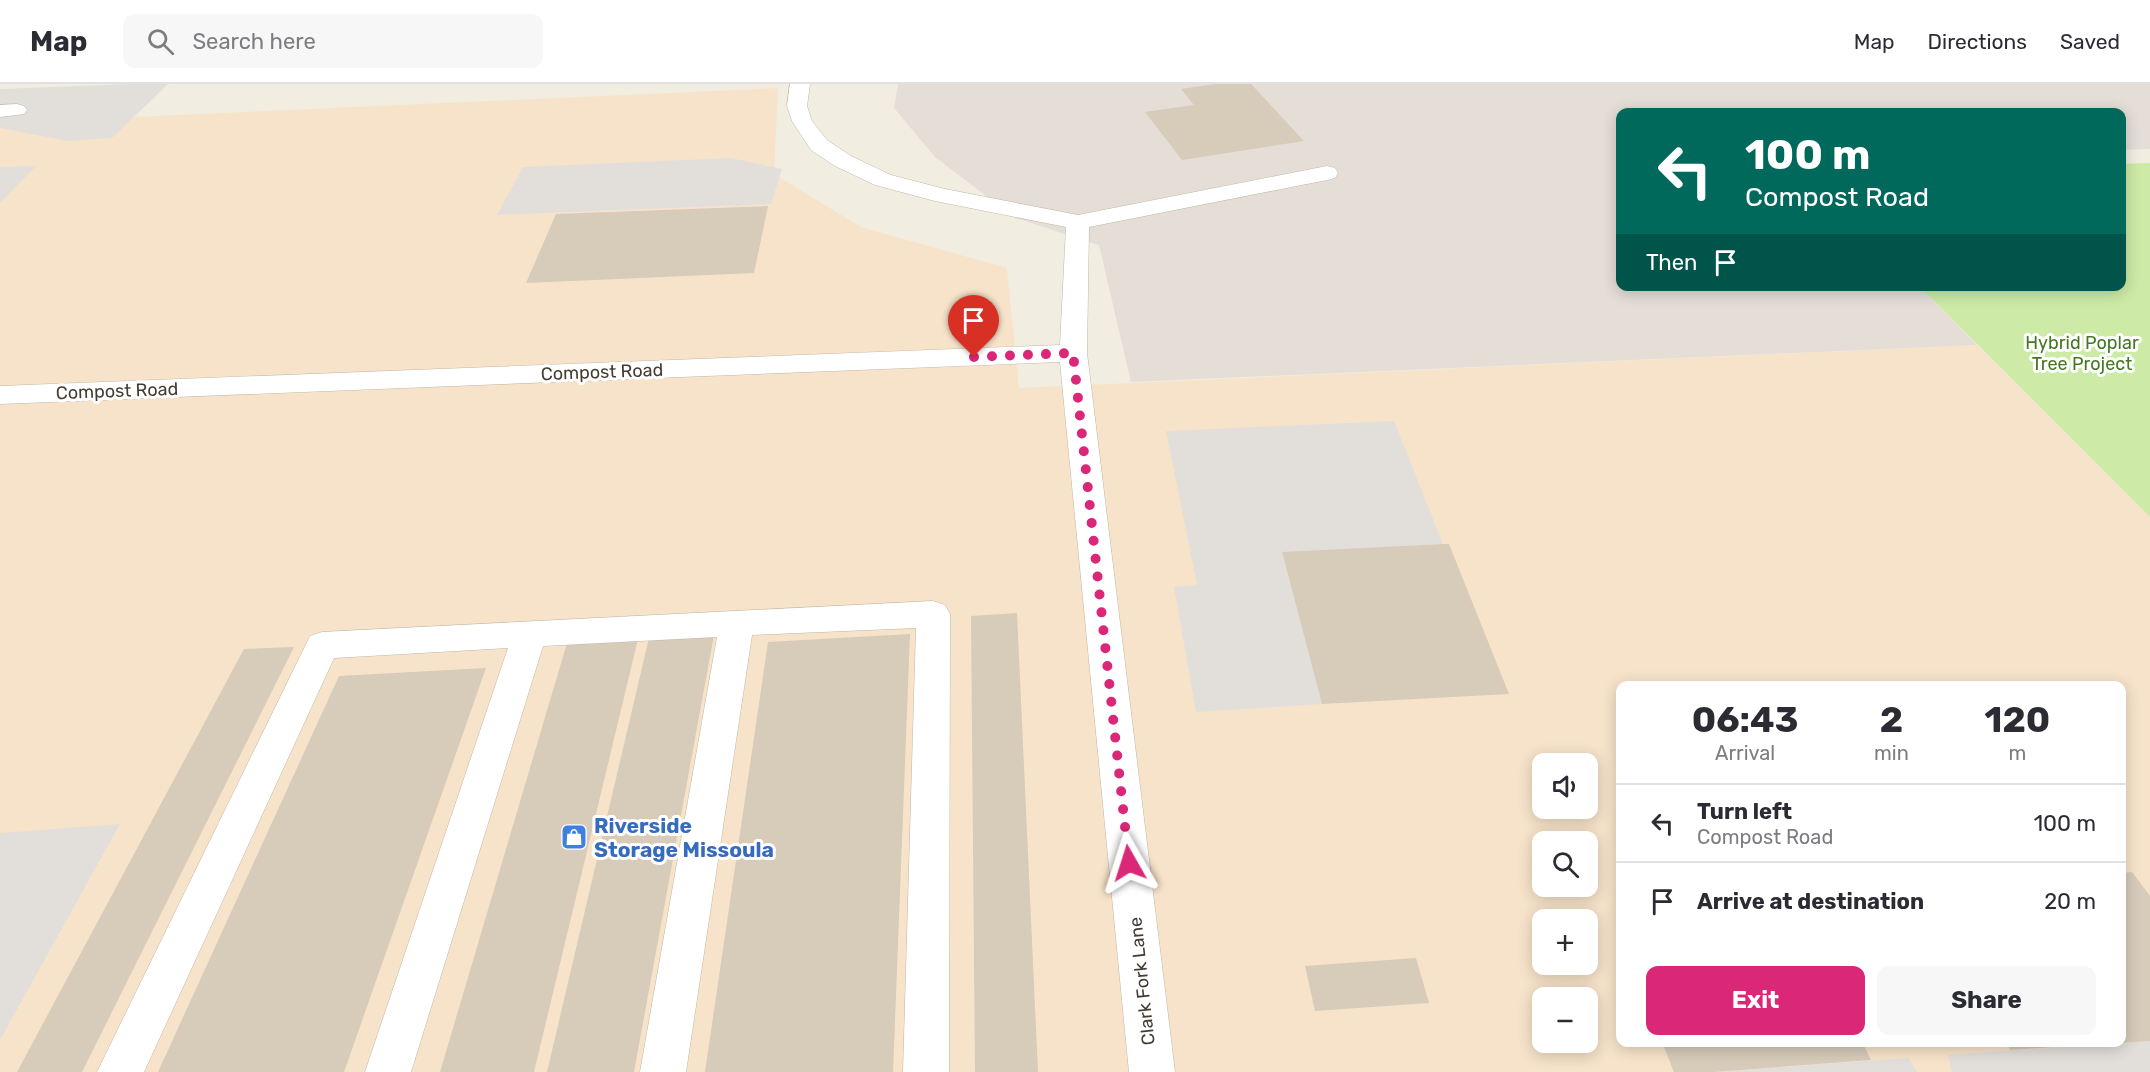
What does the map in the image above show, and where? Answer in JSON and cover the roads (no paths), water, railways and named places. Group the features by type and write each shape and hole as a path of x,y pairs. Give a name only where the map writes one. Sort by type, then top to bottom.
{"street":[{"path":"800,84 797,106 802,121 819,145 843,161 883,180 943,196 1078,222 1327,173"},
{"path":"1073,353 1075,252 1078,222"},
{"name":"Compost Road","path":"0,395 1073,353"},
{"name":"Clark Fork Lane","path":"1073,353 1152,1072"},
{"path":"120,1072 322,645 933,614 926,1072"},
{"path":"663,1072 737,624"},
{"path":"388,1072 530,634"}],"place":[{"name":"Riverside Storage Missoula","path":"574,837"}],"park label":[{"name":"Hybrid Poplar Tree Project","path":"2082,353"}]}
